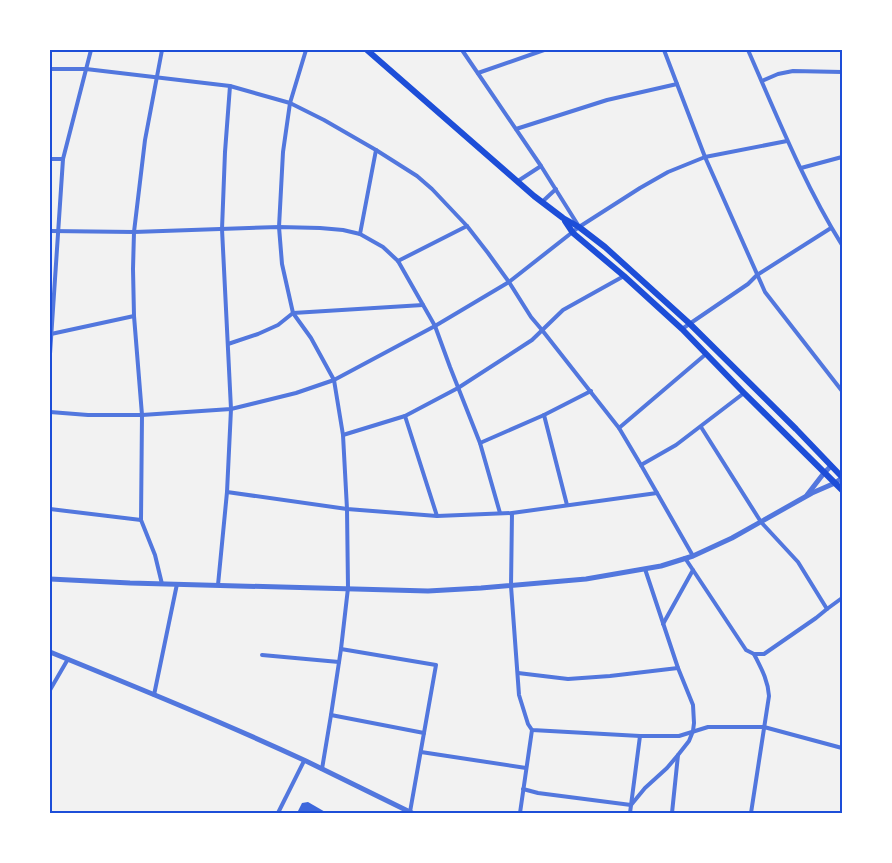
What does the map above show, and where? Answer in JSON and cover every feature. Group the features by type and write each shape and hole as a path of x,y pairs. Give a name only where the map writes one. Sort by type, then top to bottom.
{"main road":[{"path":"367,50 542,202 605,247 689,323 842,478"},
{"path":"562,218 573,233 682,329 842,490"}],"street":[{"path":"50,354 63,159 90,50"},
{"path":"162,50 146,140 134,232 133,269 134,316 142,415 141,520 155,555 162,584"},
{"path":"306,50 290,103 283,152 279,227 282,264 293,313 311,338 334,380 343,435 347,509 348,588 341,649 322,769"},
{"path":"462,50 541,166 579,227"},
{"path":"478,73 544,50"},
{"path":"664,50 704,157 764,292 842,391"},
{"path":"748,50 787,141 831,228 842,245"},
{"path":"50,69 86,69 230,86 290,103 376,150 416,176 432,189 467,226 509,282 531,317 619,428 693,556"},
{"path":"762,81 778,74 793,71 842,72"},
{"path":"516,129 607,100 677,84"},
{"path":"218,585 227,492 231,410 222,229 230,86"},
{"path":"50,412 88,416 231,410 296,393 334,380 435,326 509,282 579,227 668,172 704,157 787,141"},
{"path":"360,234 376,150"},
{"path":"801,168 842,157"},
{"path":"50,159 63,159"},
{"path":"518,181 541,166"},
{"path":"542,202 556,189"},
{"path":"398,261 467,226"},
{"path":"50,231 134,232 279,227 343,230 360,234 383,247 398,261 435,326 480,443 500,514"},
{"path":"682,329 748,284 757,275 831,228"},
{"path":"343,435 405,416 458,388 532,340 563,310 624,276"},
{"path":"228,344 278,325 293,313 423,305"},
{"path":"51,334 134,316"},
{"path":"619,428 706,354"},
{"path":"480,443 544,415 591,391"},
{"path":"641,464 676,445 744,393"},
{"path":"544,415 567,506"},
{"path":"405,416 437,516"},
{"path":"701,427 762,522 798,562 827,609"},
{"path":"805,497 831,466"},
{"path":"50,579 279,588 428,591 586,579 661,566 693,556 732,538 842,478"},
{"path":"227,492 347,509 437,516 512,513 656,493"},
{"path":"50,509 141,520"},
{"path":"512,513 511,586 519,695 528,724 532,730 520,813"},
{"path":"685,558 746,650 754,654 764,654 842,598"},
{"path":"631,805 645,788 667,768 689,741 694,723 693,705 678,668 645,569"},
{"path":"663,624 693,570"},
{"path":"154,695 177,584"},
{"path":"50,652 154,695 322,769 411,813 436,665 341,649"},
{"path":"750,813 769,696 765,676 754,654"},
{"path":"262,655 339,662"},
{"path":"50,690 68,659"},
{"path":"518,673 568,678 610,676 678,668"},
{"path":"331,715 424,732"},
{"path":"532,730 640,736 679,736 708,727 764,727 842,748"},
{"path":"630,813 640,736"},
{"path":"421,752 526,768"},
{"path":"672,813 678,755"},
{"path":"278,813 304,761"},
{"path":"523,789 538,793 631,805"}],"building":[{"path":"308,802 327,813 297,813 302,803"}]}
